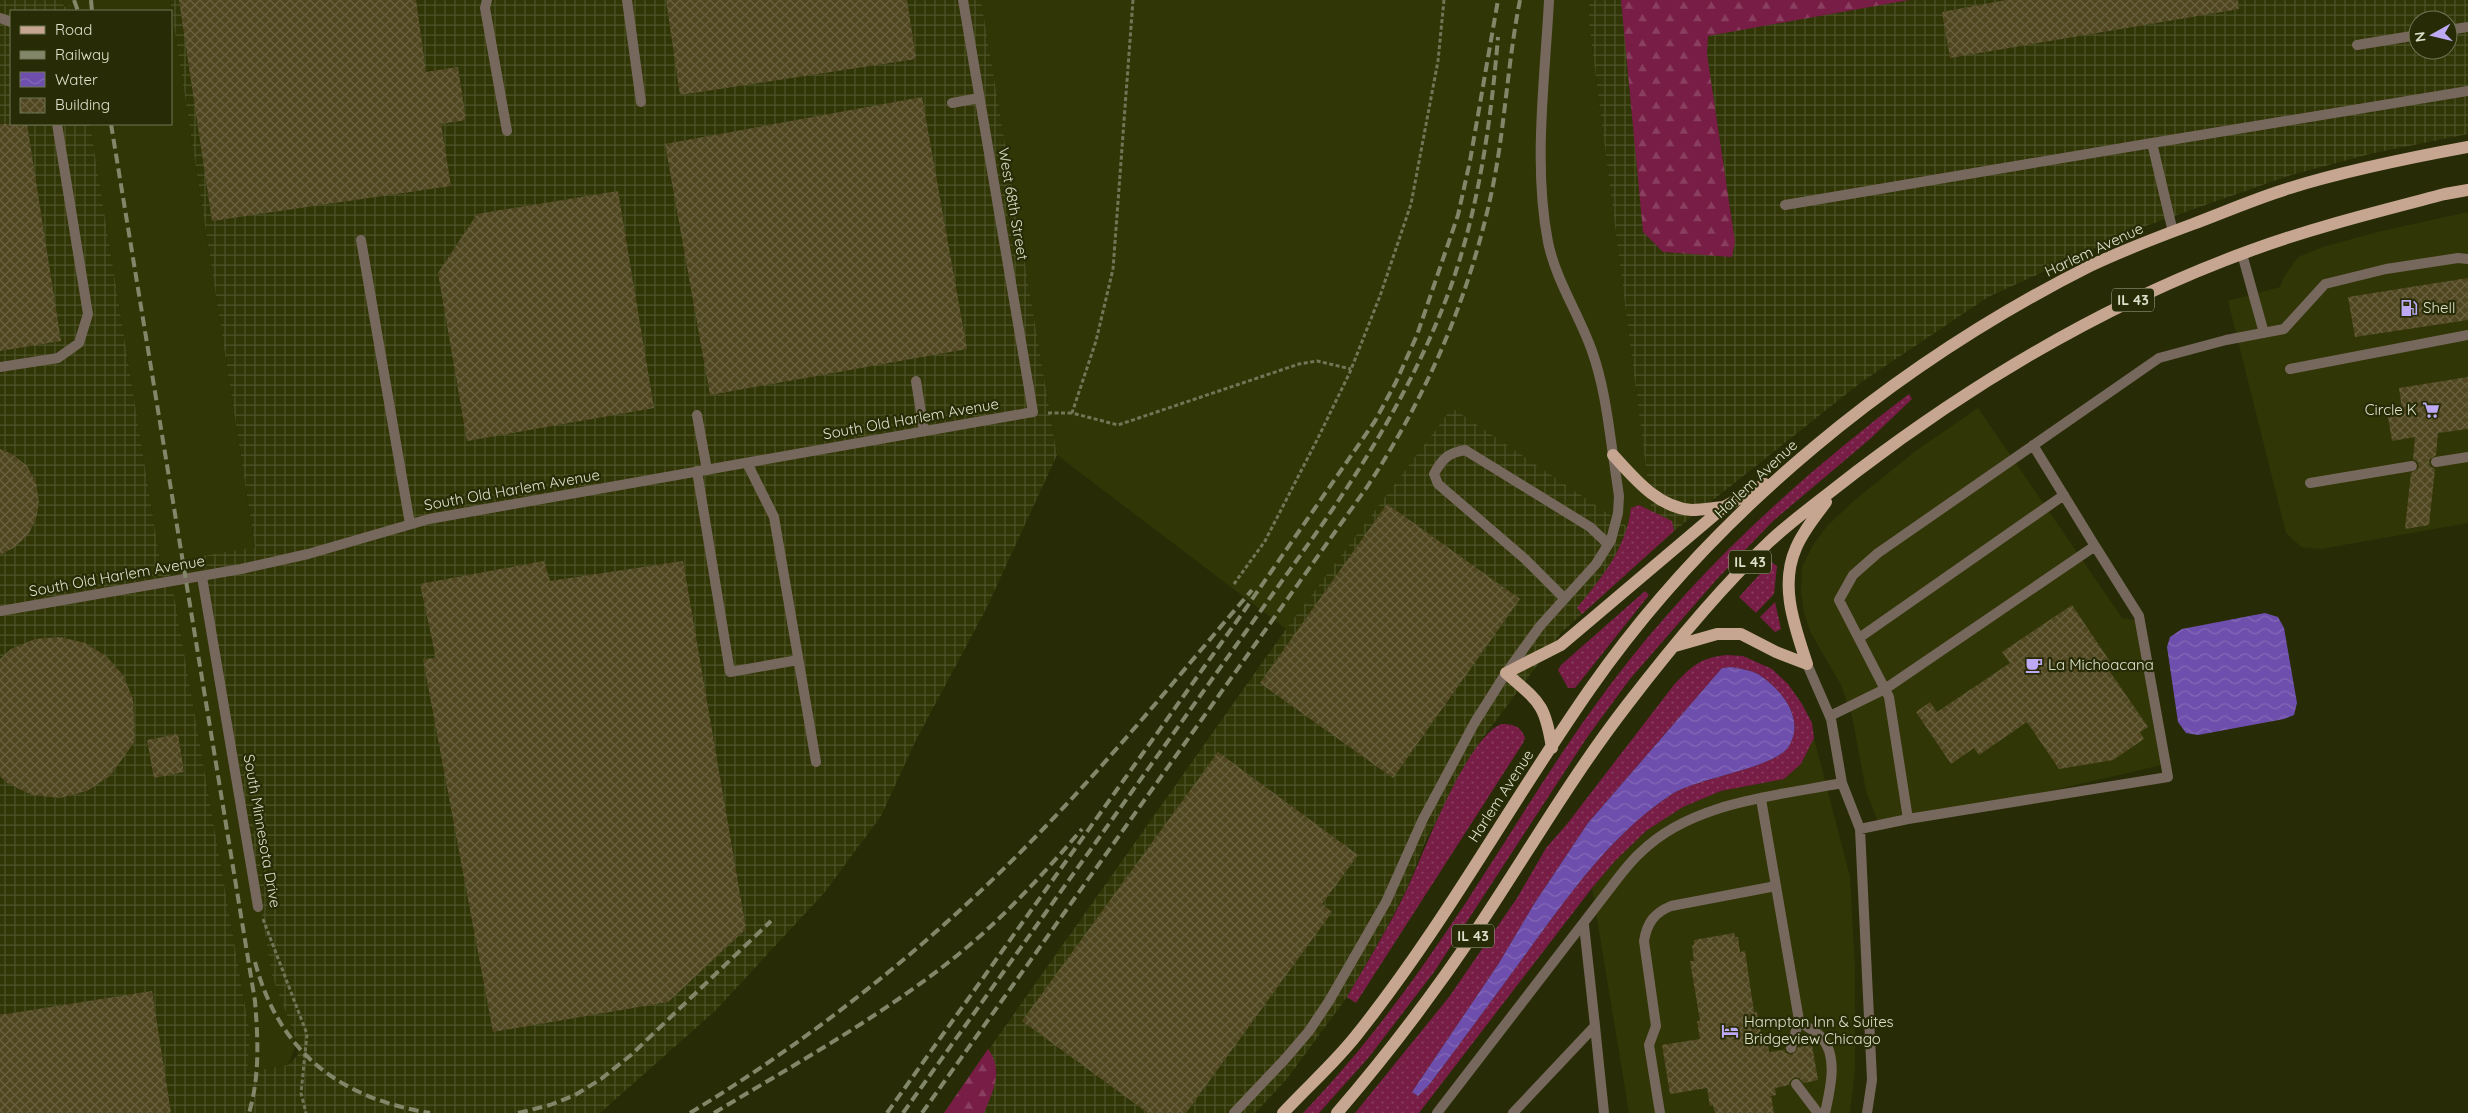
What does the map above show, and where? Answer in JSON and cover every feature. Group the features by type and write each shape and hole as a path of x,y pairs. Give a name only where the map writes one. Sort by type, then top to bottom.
{"main road":[{"name":"Harlem Avenue","path":"1283,1113 1357,1035 1403,973 1591,688 1644,619 1696,559 1777,477 1861,409 2011,309 2092,265 2288,189 2364,168 2468,147"},
{"name":"IL 43","path":"1338,1113 1386,1056 1434,993 1576,776 1625,707 1675,646 1770,541 1908,432 2044,346 2102,314 2191,273 2301,233 2468,190"},
{"path":"1613,455 1640,484 1670,504 1691,510 1724,508"},
{"path":"1552,748 1547,720 1539,702 1506,673 1561,646 1724,508 1777,477"},
{"path":"1807,664 1790,605 1790,569 1796,548 1836,488"},
{"path":"1675,646 1717,634 1741,634 1776,652 1807,664"}],"street":[{"path":"487,0 485,8 507,131"},
{"path":"627,0 641,102"},
{"name":"West 68th Street","path":"963,0 1033,412"},
{"path":"1234,1113 1292,1051 1329,1001 1386,902 1440,785 1506,673 1564,598 1596,564 1608,544 1618,513 1619,496 1605,397 1592,352 1575,310 1556,275 1543,213 1540,175 1549,0"},
{"path":"2357,44 2408,36"},
{"path":"1785,205 2468,91"},
{"path":"952,103 980,98"},
{"path":"0,367 58,358 79,344 88,314 57,125"},
{"path":"2152,143 2173,232"},
{"path":"361,240 410,524"},
{"path":"2242,254 2264,333"},
{"path":"1908,819 1889,698 1839,600 1853,575 1878,553 2160,358 2284,328 2325,284 2386,269 2458,258 2468,259"},
{"path":"2290,368 2468,335"},
{"path":"916,382 924,432"},
{"name":"South Old Harlem Avenue","path":"0,611 202,577 308,554 410,524 1033,412"},
{"path":"697,415 702,471 730,672 798,660"},
{"path":"1860,829 1908,819 2168,777 2139,616 2033,445"},
{"path":"1564,598 1525,559 1438,484 1434,474 1441,461 1451,453 1465,450 1590,527 1608,544"},
{"path":"2436,462 2468,457"},
{"path":"747,463 774,517 816,762"},
{"path":"2310,483 2412,466"},
{"path":"1859,638 2064,495"},
{"path":"1830,716 1886,689 2094,546"},
{"name":"South Minnesota Drive","path":"202,577 258,907"},
{"path":"1807,664 1830,716 1842,783 1860,829 1872,1080 1867,1113"},
{"path":"1437,1113 1584,925 1618,878 1642,851 1700,814 1730,805 1842,783"},
{"path":"1761,799 1799,1020 1791,1048"},
{"path":"1660,1113 1649,1045 1656,1026 1644,941 1646,930 1660,911 1670,906 1776,886"},
{"path":"1584,925 1604,1113"},
{"path":"1799,1020 1806,1028 1820,1035 1827,1046 1832,1077 1825,1113"},
{"path":"1513,1113 1595,1026"},
{"path":"1796,1084 1818,1113"}],"path":[{"path":"1072,413 1096,341 1113,269 1133,0"},
{"path":"1234,584 1265,541 1351,369 1380,296 1411,204 1438,61 1444,0"},
{"path":"1033,412 1072,413 1118,425 1299,364 1317,361 1351,369"},
{"name":"South Minnesota Drive","path":"258,907 307,1034 301,1093 306,1113"}],"shaded area":[{"path":"0,0 63,0 64,7 71,5 72,10 10,10 10,125 90,125 161,567 169,566 250,1034 247,1072 288,1065 298,1055 297,1042 272,976 203,556 255,547 170,0 981,0 1057,455 986,609 916,740 881,816 824,893 715,1011 600,1113 0,1113"},
{"path":"63,0 170,0 172,10 72,10 71,6 64,7"},
{"path":"981,0 1589,0 1589,23 1656,546 1452,409 1286,629 1057,455"},
{"path":"1589,0 2468,0 2468,134 2374,153 2291,175 2137,229 1988,297 1860,383 1674,531 1561,633 1479,743 1426,840 1408,886 1387,927 1347,997 1286,1080 1255,1113 944,1113 1286,629 1452,408 1656,546 1589,23"},
{"path":"172,13 255,548 203,557 272,976 297,1042 288,1065 246,1072 250,1034 169,566 161,567 90,125 172,125"},
{"path":"2468,212 2468,523 2321,549 2301,547 2286,533 2228,301 2280,287 2284,277 2298,257 2323,247 2377,232"},
{"path":"1978,408 2122,618 2143,621 2162,765 1881,830 1866,791 1852,716 1841,685 1811,633 1804,613 1801,592 1802,567 1813,545 1828,525 1856,499 1917,450"},
{"path":"1814,738 1850,877 1855,968 1855,1069 1850,1113 1629,1113 1592,888 1615,861 1646,831 1683,807 1721,791 1784,779 1801,764"}],"green space":[{"path":"1621,0 1909,0 1708,36 1707,54 1735,242 1732,257 1663,252 1643,232"},
{"path":"1909,394 1912,399 1870,439 1773,521 1717,579 1630,679 1588,736 1434,972 1369,1057 1319,1113 1303,1113 1358,1051 1410,984 1463,907 1566,747 1610,685 1643,643 1677,604 1749,529 1827,460"},
{"path":"1639,505 1672,521 1674,531 1582,614 1577,608 1604,574 1624,537 1631,508"},
{"path":"1771,562 1777,566 1774,594 1756,613 1739,597"},
{"path":"1645,591 1649,595 1575,688 1568,688 1558,670 1561,665"},
{"path":"1775,602 1781,629 1775,632 1760,617"},
{"path":"1717,656 1743,656 1772,669 1788,684 1812,723 1814,738 1801,764 1784,779 1721,791 1683,807 1646,831 1615,861 1592,888 1419,1113 1355,1113 1449,997 1517,898 1546,848 1567,824 1673,686 1696,664","holes":["1732,667 1758,674 1775,687 1782,696 1788,705 1794,725 1789,746 1781,754 1768,761 1681,789 1669,796 1628,829 1575,888 1429,1085 1418,1096 1412,1092 1499,963 1534,904 1588,823 1722,668"]},
{"path":"1501,724 1509,724 1519,728 1525,738 1523,743 1356,1003 1347,997 1401,901 1448,797 1474,751 1488,734"},
{"path":"988,1049 993,1057 996,1073 993,1089 984,1113 944,1113"}],"water":[{"path":"2265,613 2278,617 2284,628 2297,703 2294,715 2284,719 2198,735 2186,733 2178,722 2167,647 2170,637 2182,629"},
{"path":"1732,667 1758,674 1775,687 1782,696 1788,705 1794,725 1789,746 1781,754 1768,761 1681,789 1669,796 1628,829 1575,888 1429,1085 1418,1096 1412,1092 1499,963 1534,904 1588,823 1722,668"}],"building":[{"path":"179,0 416,0 426,72 458,67 466,120 441,124 451,186 212,221"},
{"path":"666,0 907,0 916,59 680,95"},
{"path":"2006,0 2238,0 2239,9 1950,58 1942,12"},
{"path":"922,97 967,349 710,395 665,144"},
{"path":"0,124 27,125 61,341 0,351"},
{"path":"618,191 654,408 467,441 438,273 477,214"},
{"name":"Shell","path":"2468,278 2468,320 2355,337 2348,297"},
{"name":"Circle K","path":"2468,377 2468,429 2438,433 2436,455 2429,460 2430,466 2435,469 2429,525 2405,529 2411,473 2419,468 2418,462 2413,459 2415,437 2392,441 2387,411 2402,409 2399,388"},
{"path":"0,449 12,454 27,466 36,483 39,502 36,519 28,535 15,547 0,555"},
{"path":"1387,504 1520,599 1393,778 1260,683"},
{"path":"544,561 550,581 683,561 746,929 668,1002 493,1032 423,659 436,658 420,584"},
{"path":"2072,605 2113,666 2108,669 2148,727 2140,732 2144,739 2113,760 2059,769 2027,722 1979,755 1974,748 1951,764 1916,712 1930,702 1937,712 2010,663 2002,652"},
{"path":"60,637 85,643 106,656 123,675 133,699 135,741 110,776 87,791 60,798 32,795 7,783 0,776 0,659 11,649 35,639"},
{"path":"178,734 184,772 154,778 147,740"},
{"path":"1218,752 1358,855 1322,904 1332,912 1186,1113 1148,1113 1022,1021"},
{"name":"Hampton Inn & Suites Bridgeview Chicago","path":"1734,933 1735,937 1738,937 1740,952 1745,951 1754,1012 1757,1012 1763,1045 1768,1044 1769,1052 1784,1050 1792,1055 1798,1047 1812,1045 1818,1080 1804,1083 1795,1077 1790,1081 1789,1085 1775,1088 1776,1095 1771,1096 1774,1113 1715,1113 1713,1105 1710,1106 1707,1088 1670,1094 1662,1045 1700,1039 1697,1021 1700,1021 1690,961 1694,961 1692,945 1694,945 1694,940"},
{"path":"152,991 171,1113 0,1113 0,1015"}],"railway":[{"path":"74,0 78,10"},
{"path":"91,0 92,10"},
{"path":"887,1113 1244,611 1375,421 1396,382 1417,335 1458,215 1470,161 1498,0"},
{"path":"922,1113 1367,487 1408,418 1426,383 1457,310 1481,234 1496,171 1520,0"},
{"path":"903,1113 1319,529 1376,442 1393,412 1438,319 1461,256 1482,163 1492,100 1498,37"},
{"path":"111,125 255,1001 257,1071 249,1113"},
{"path":"690,1113 786,1050 877,981 1006,867 1073,798 1252,590"},
{"path":"714,1113 861,1024 918,986 964,950 1017,901 1082,829"},
{"path":"518,1113 550,1105 575,1095 601,1079 631,1055 771,921"},
{"path":"255,962 266,994 280,1021 297,1045 317,1066 341,1082 368,1096 397,1106 430,1113"}],"place":[{"name":"Shell","path":"2409,308"},
{"name":"Circle K","path":"2431,410"},
{"name":"La Michoacana","path":"2034,665"},
{"name":"Hampton Inn & Suites Bridgeview Chicago","path":"1730,1031"}]}
